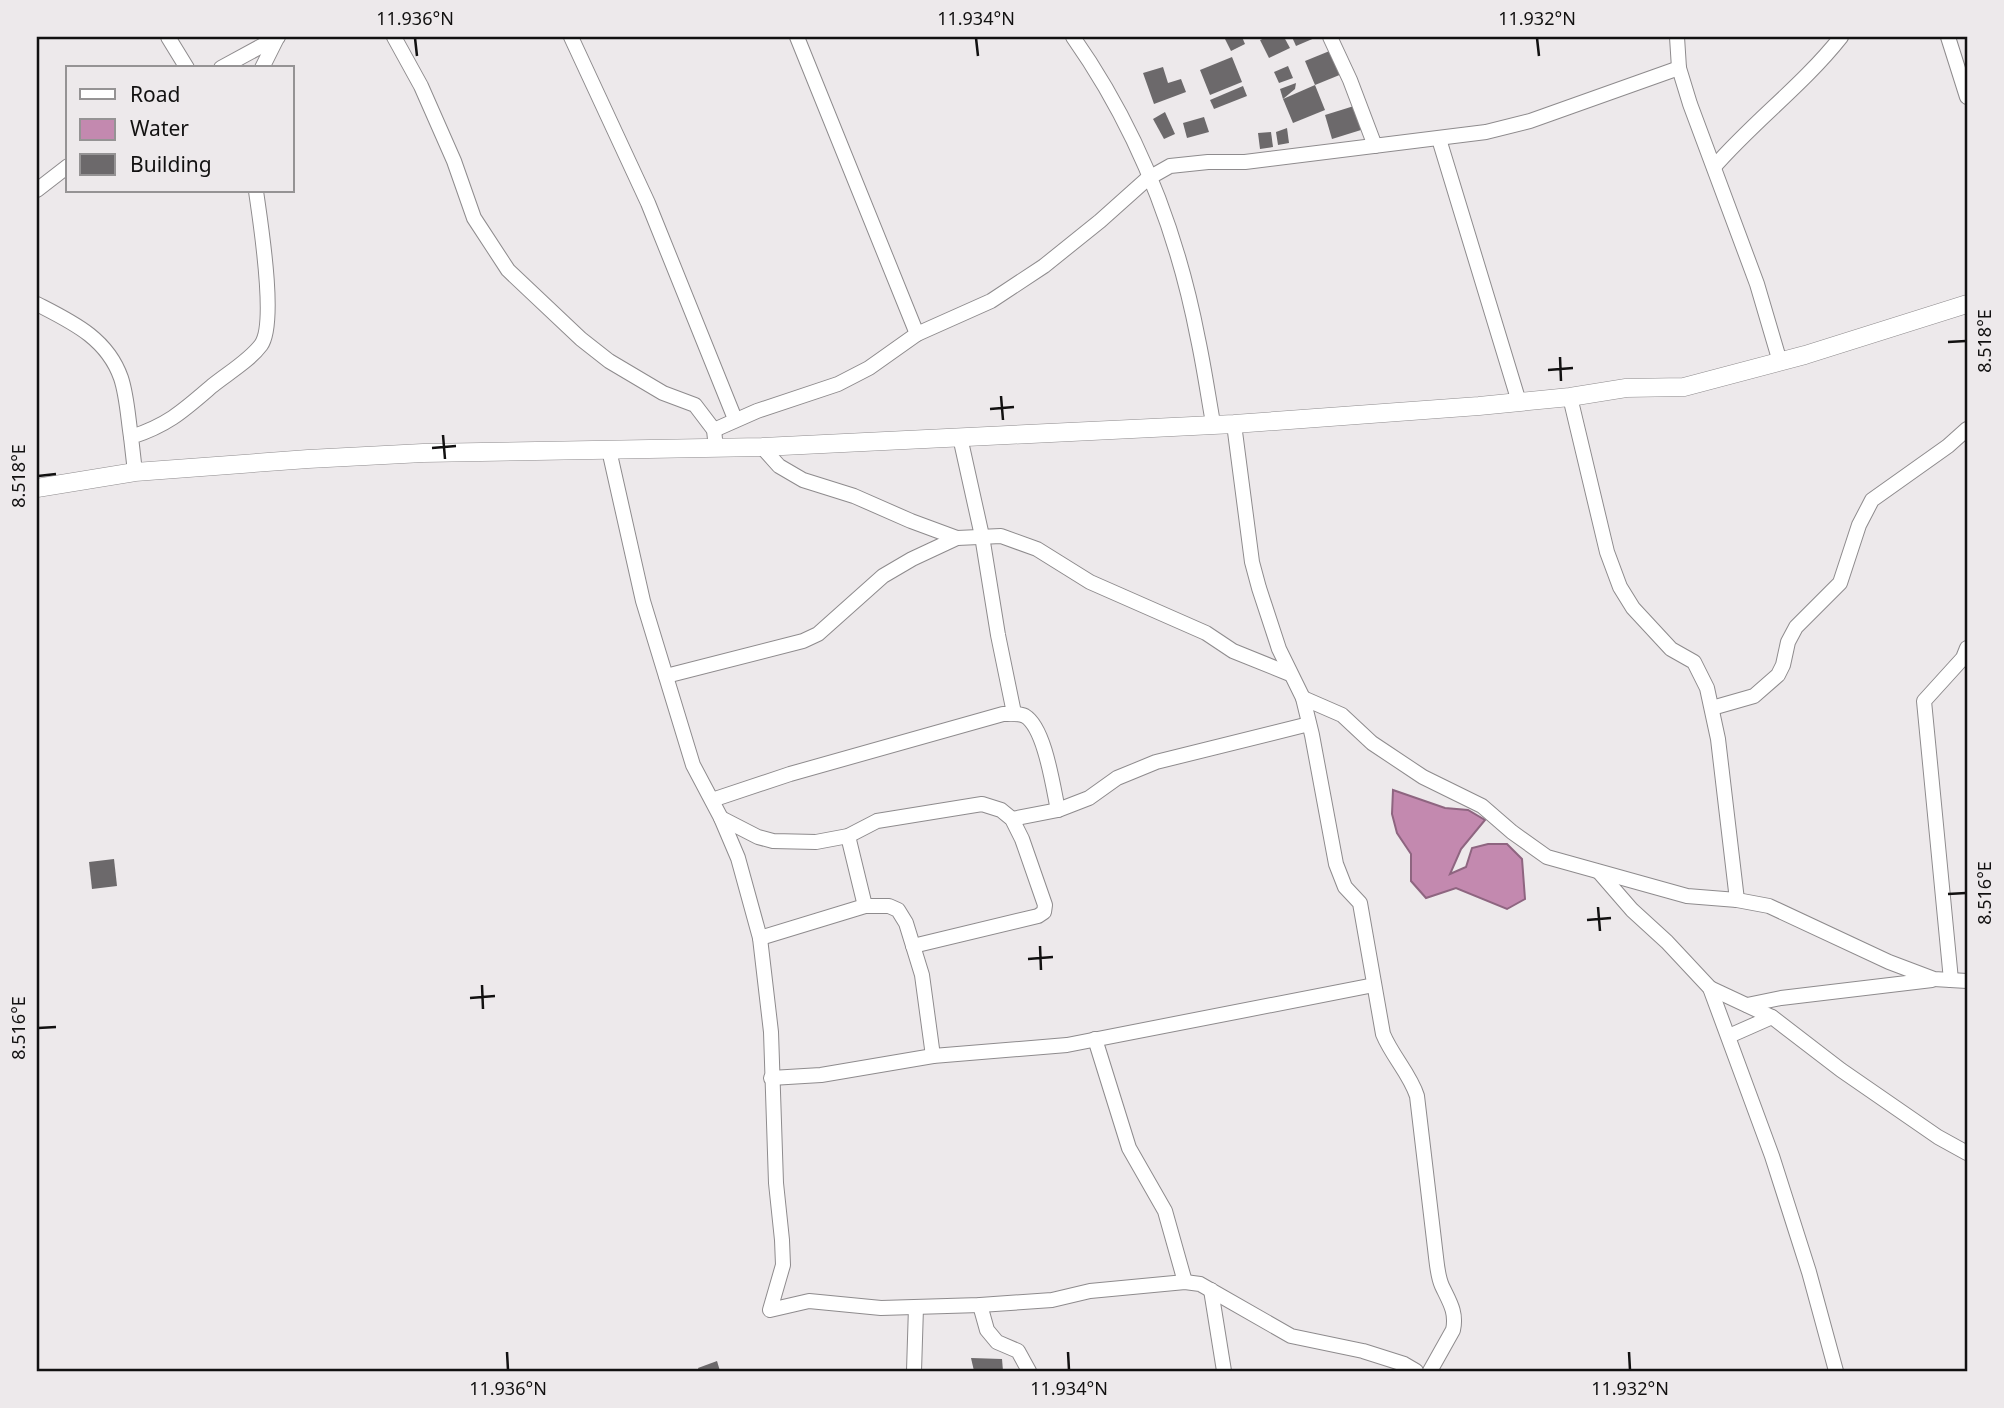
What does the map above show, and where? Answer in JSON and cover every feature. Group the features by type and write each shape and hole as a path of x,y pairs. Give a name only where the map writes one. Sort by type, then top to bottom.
{"street":[{"path":"168,37 186,66"},
{"path":"225,66 278,37"},
{"path":"263,66 278,37"},
{"path":"394,37 421,86 454,161 474,218 508,270 581,339 609,361 663,393 695,405 715,439"},
{"path":"571,37 648,203 735,419"},
{"path":"797,37 916,334"},
{"path":"1073,37 1103,79 1132,132 1151,176 1172,237 1198,337 1213,423"},
{"path":"1331,37 1375,146"},
{"path":"1677,37 1679,68 1757,284 1780,362"},
{"path":"1714,167 1767,111 1818,66 1841,37"},
{"path":"1948,37 1967,97"},
{"path":"715,439 735,419 838,383 869,368 916,334 991,301 1027,279 1151,176 1170,166 1245,162 1486,132 1530,121 1679,68"},
{"path":"1439,139 1519,402"},
{"path":"37,190 66,168"},
{"path":"131,437 153,430 173,419 234,367 251,356 263,342 268,311 256,192"},
{"path":"37,304 94,337 110,356 121,379 135,472"},
{"path":"37,488 135,472 423,453 609,450 715,439 762,447 1234,424 1519,402 1626,388 1684,387 1780,362 1967,304"},
{"path":"1570,397 1608,552 1620,587 1633,608 1671,649 1694,662 1707,688 1718,739 1737,900"},
{"path":"1234,424 1252,562 1290,674 1303,698 1333,853 1345,887 1360,903 1382,1034 1413,1084 1418,1097 1436,1257 1441,1283 1454,1312 1453,1330 1430,1371"},
{"path":"1712,708 1754,696 1778,675 1788,642 1796,627 1840,583 1859,525 1872,500 1948,446 1967,429"},
{"path":"960,437 982,536 1014,713"},
{"path":"762,447 779,466 803,480 854,496 957,538"},
{"path":"609,450 643,601 693,765 721,818 738,858 760,938 771,1032 771,1078 783,1265 771,1310 809,1301 881,1308 981,1305 1052,1300 1090,1292 1185,1282 1200,1284 1291,1336 1363,1351 1404,1364 1416,1371"},
{"path":"666,676 803,641 818,634 883,576 957,538 982,536 1001,537 1037,549 1090,582 1206,633 1233,651 1290,674"},
{"path":"1951,980 1924,701 1963,658 1967,648"},
{"path":"1303,698 1342,715 1372,743 1423,777 1482,806 1547,857 1687,896 1769,906 1889,962 1934,979"},
{"path":"712,800 790,774 1014,713 1025,716 1035,726 1046,756 1058,810"},
{"path":"1012,819 1058,810 1089,798 1117,778 1156,762 1309,724"},
{"path":"721,818 743,831 773,841 816,842 848,836 877,821 982,804 1001,810 1012,819 1036,877 1045,905 1044,912 1038,916 913,946"},
{"path":"848,836 864,906"},
{"path":"1599,873 1632,911 1667,942 1710,988 1772,1156 1809,1272 1836,1371"},
{"path":"760,938 864,906 889,906 898,910 922,975 933,1056"},
{"path":"1747,1005 1781,998 1934,979 1967,981"},
{"path":"771,1078 821,1075 933,1056 1067,1045 1374,985"},
{"path":"1710,988 1772,1017 1841,1070 1938,1137 1967,1153"},
{"path":"1729,1036 1772,1017"},
{"path":"1095,1039 1129,1148 1165,1211 1185,1282"},
{"path":"1211,1290 1224,1371"},
{"path":"981,1305 987,1330 997,1342 1018,1351 1029,1371"},
{"path":"914,1371 916,1307"}],"water":[{"path":"1393,790 1445,808 1468,810 1485,820 1461,849 1450,874 1466,867 1472,848 1488,844 1507,844 1522,859 1525,899 1507,909 1456,888 1426,898 1411,881 1411,854 1397,833 1392,814"}],"building":[{"path":"1224,37 1242,37 1245,44 1231,51"},
{"path":"1267,37 1284,37 1290,48 1269,58 1260,40"},
{"path":"1292,37 1317,37 1296,46"},
{"path":"1332,50 1342,74 1315,85 1305,61"},
{"path":"1232,57 1242,82 1210,95 1200,70"},
{"path":"1288,66 1293,78 1279,83 1274,72"},
{"path":"1163,67 1168,83 1181,79 1186,92 1154,104 1143,73"},
{"path":"1296,83 1295,89 1283,99 1280,89"},
{"path":"1315,85 1325,110 1293,123 1283,99"},
{"path":"1243,86 1247,96 1214,109 1210,100"},
{"path":"1354,106 1361,130 1332,139 1325,115"},
{"path":"1165,112 1175,134 1164,139 1153,119"},
{"path":"1204,117 1209,132 1187,138 1183,123"},
{"path":"1287,128 1289,143 1278,145 1276,132"},
{"path":"1271,132 1273,147 1260,149 1258,133"},
{"path":"114,859 117,886 92,889 89,862"},
{"path":"971,1358 1002,1359 1003,1371 974,1371"},
{"path":"717,1361 720,1371 699,1371 698,1368"}]}
